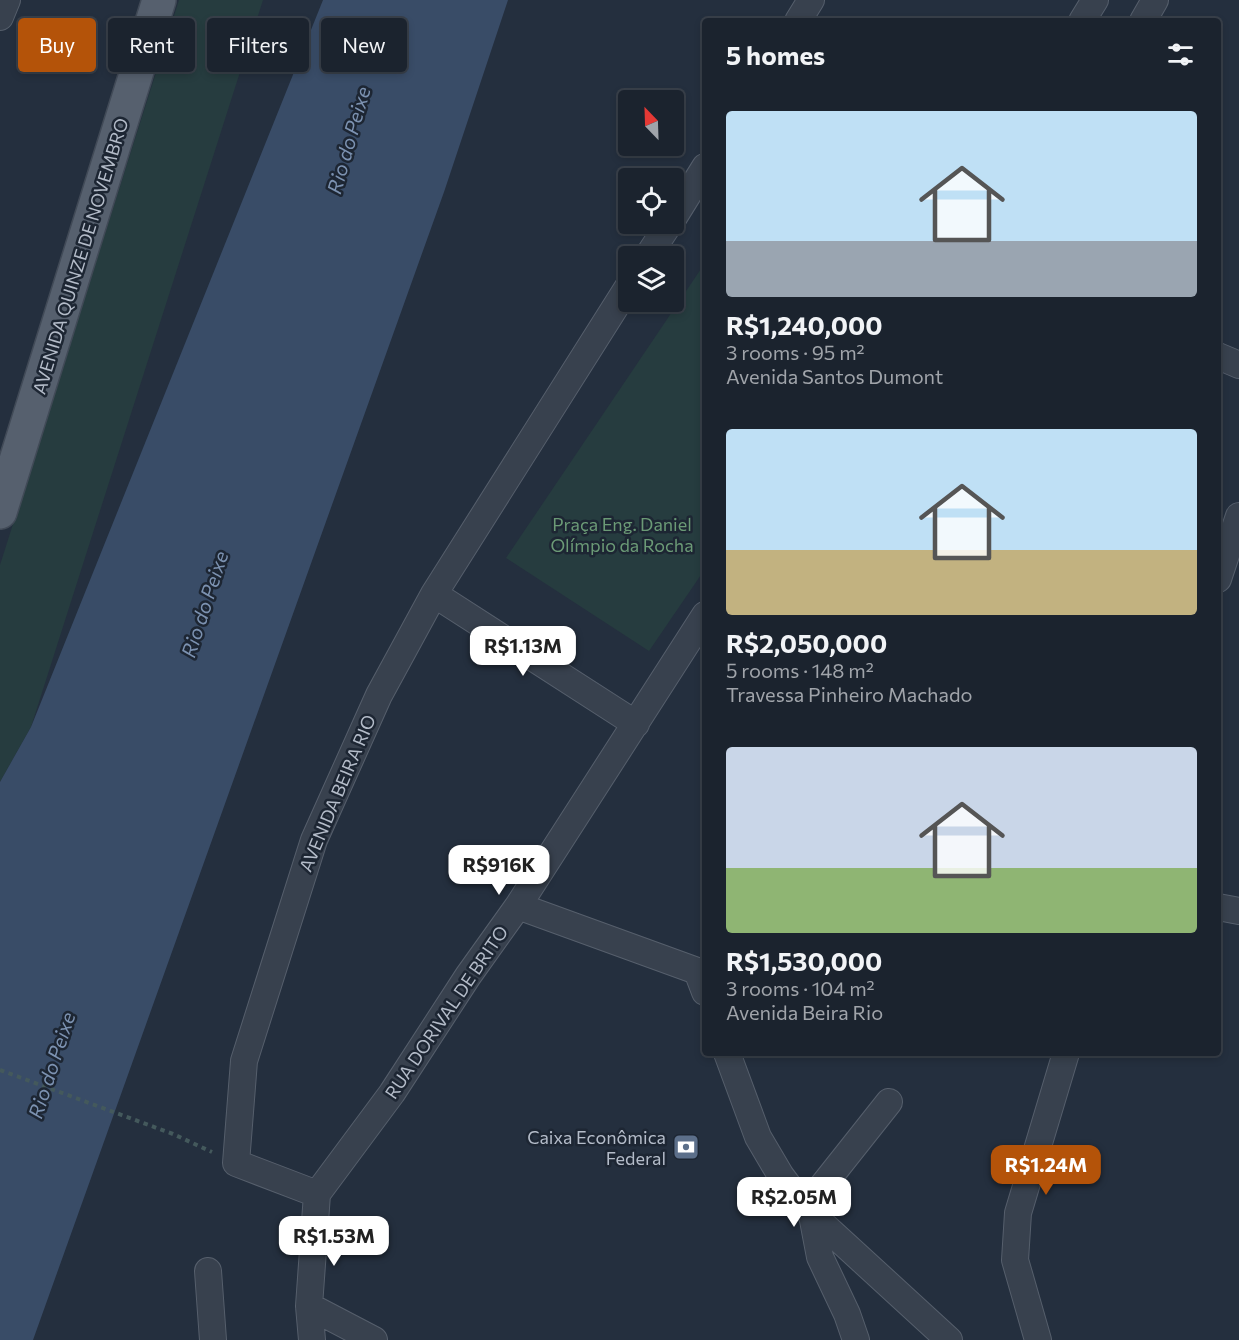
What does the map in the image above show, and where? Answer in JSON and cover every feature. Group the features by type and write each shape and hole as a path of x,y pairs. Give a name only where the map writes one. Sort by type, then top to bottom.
{"main road":[{"name":"AVENIDA QUINZE DE NOVEMBRO","path":"0,512 159,0"}],"street":[{"path":"0,17 7,0"},
{"path":"800,18 811,0"},
{"path":"1084,18 1095,0"},
{"path":"1145,18 1155,0"},
{"path":"684,201 702,172"},
{"name":"AVENIDA BEIRA RIO","path":"236,1163 244,1061 314,840 379,695 434,594 618,304"},
{"path":"1221,357 1239,365"},
{"path":"1221,570 1239,516"},
{"path":"434,594 636,724"},
{"name":"RUA DORIVAL DE BRITO","path":"317,1194 392,1093 468,976 518,906 702,620"},
{"path":"518,906 702,972"},
{"path":"1221,908 1239,911"},
{"path":"728,1056 758,1137 782,1176 808,1211 950,1340"},
{"path":"1030,1334 1015,1260 1018,1213 1065,1056"},
{"path":"808,1211 889,1102"},
{"path":"236,1163 269,1173 317,1194 309,1306 312,1340"},
{"path":"808,1211 820,1257 847,1314 856,1340"},
{"path":"208,1271 213,1340"},
{"path":"309,1306 374,1340"}],"path":[{"path":"0,1070 173,1134 236,1163"}],"green space":[{"path":"179,0 263,0 257,18 207,18 207,72 240,72 31,727 0,782 0,565 156,72 195,72 195,18 173,18"},
{"name":"Praça Eng. Daniel Olímpio da Rocha","path":"702,267 702,573 649,651 506,558 672,312 684,312 684,294"}],"water":[{"name":"Rio do Peixe","path":"323,0 508,0 444,192 33,1340 0,1340 0,782 31,727 294,72 309,72 309,35"}],"place":[{"name":"Caixa Econômica Federal","path":"686,1147"}]}
